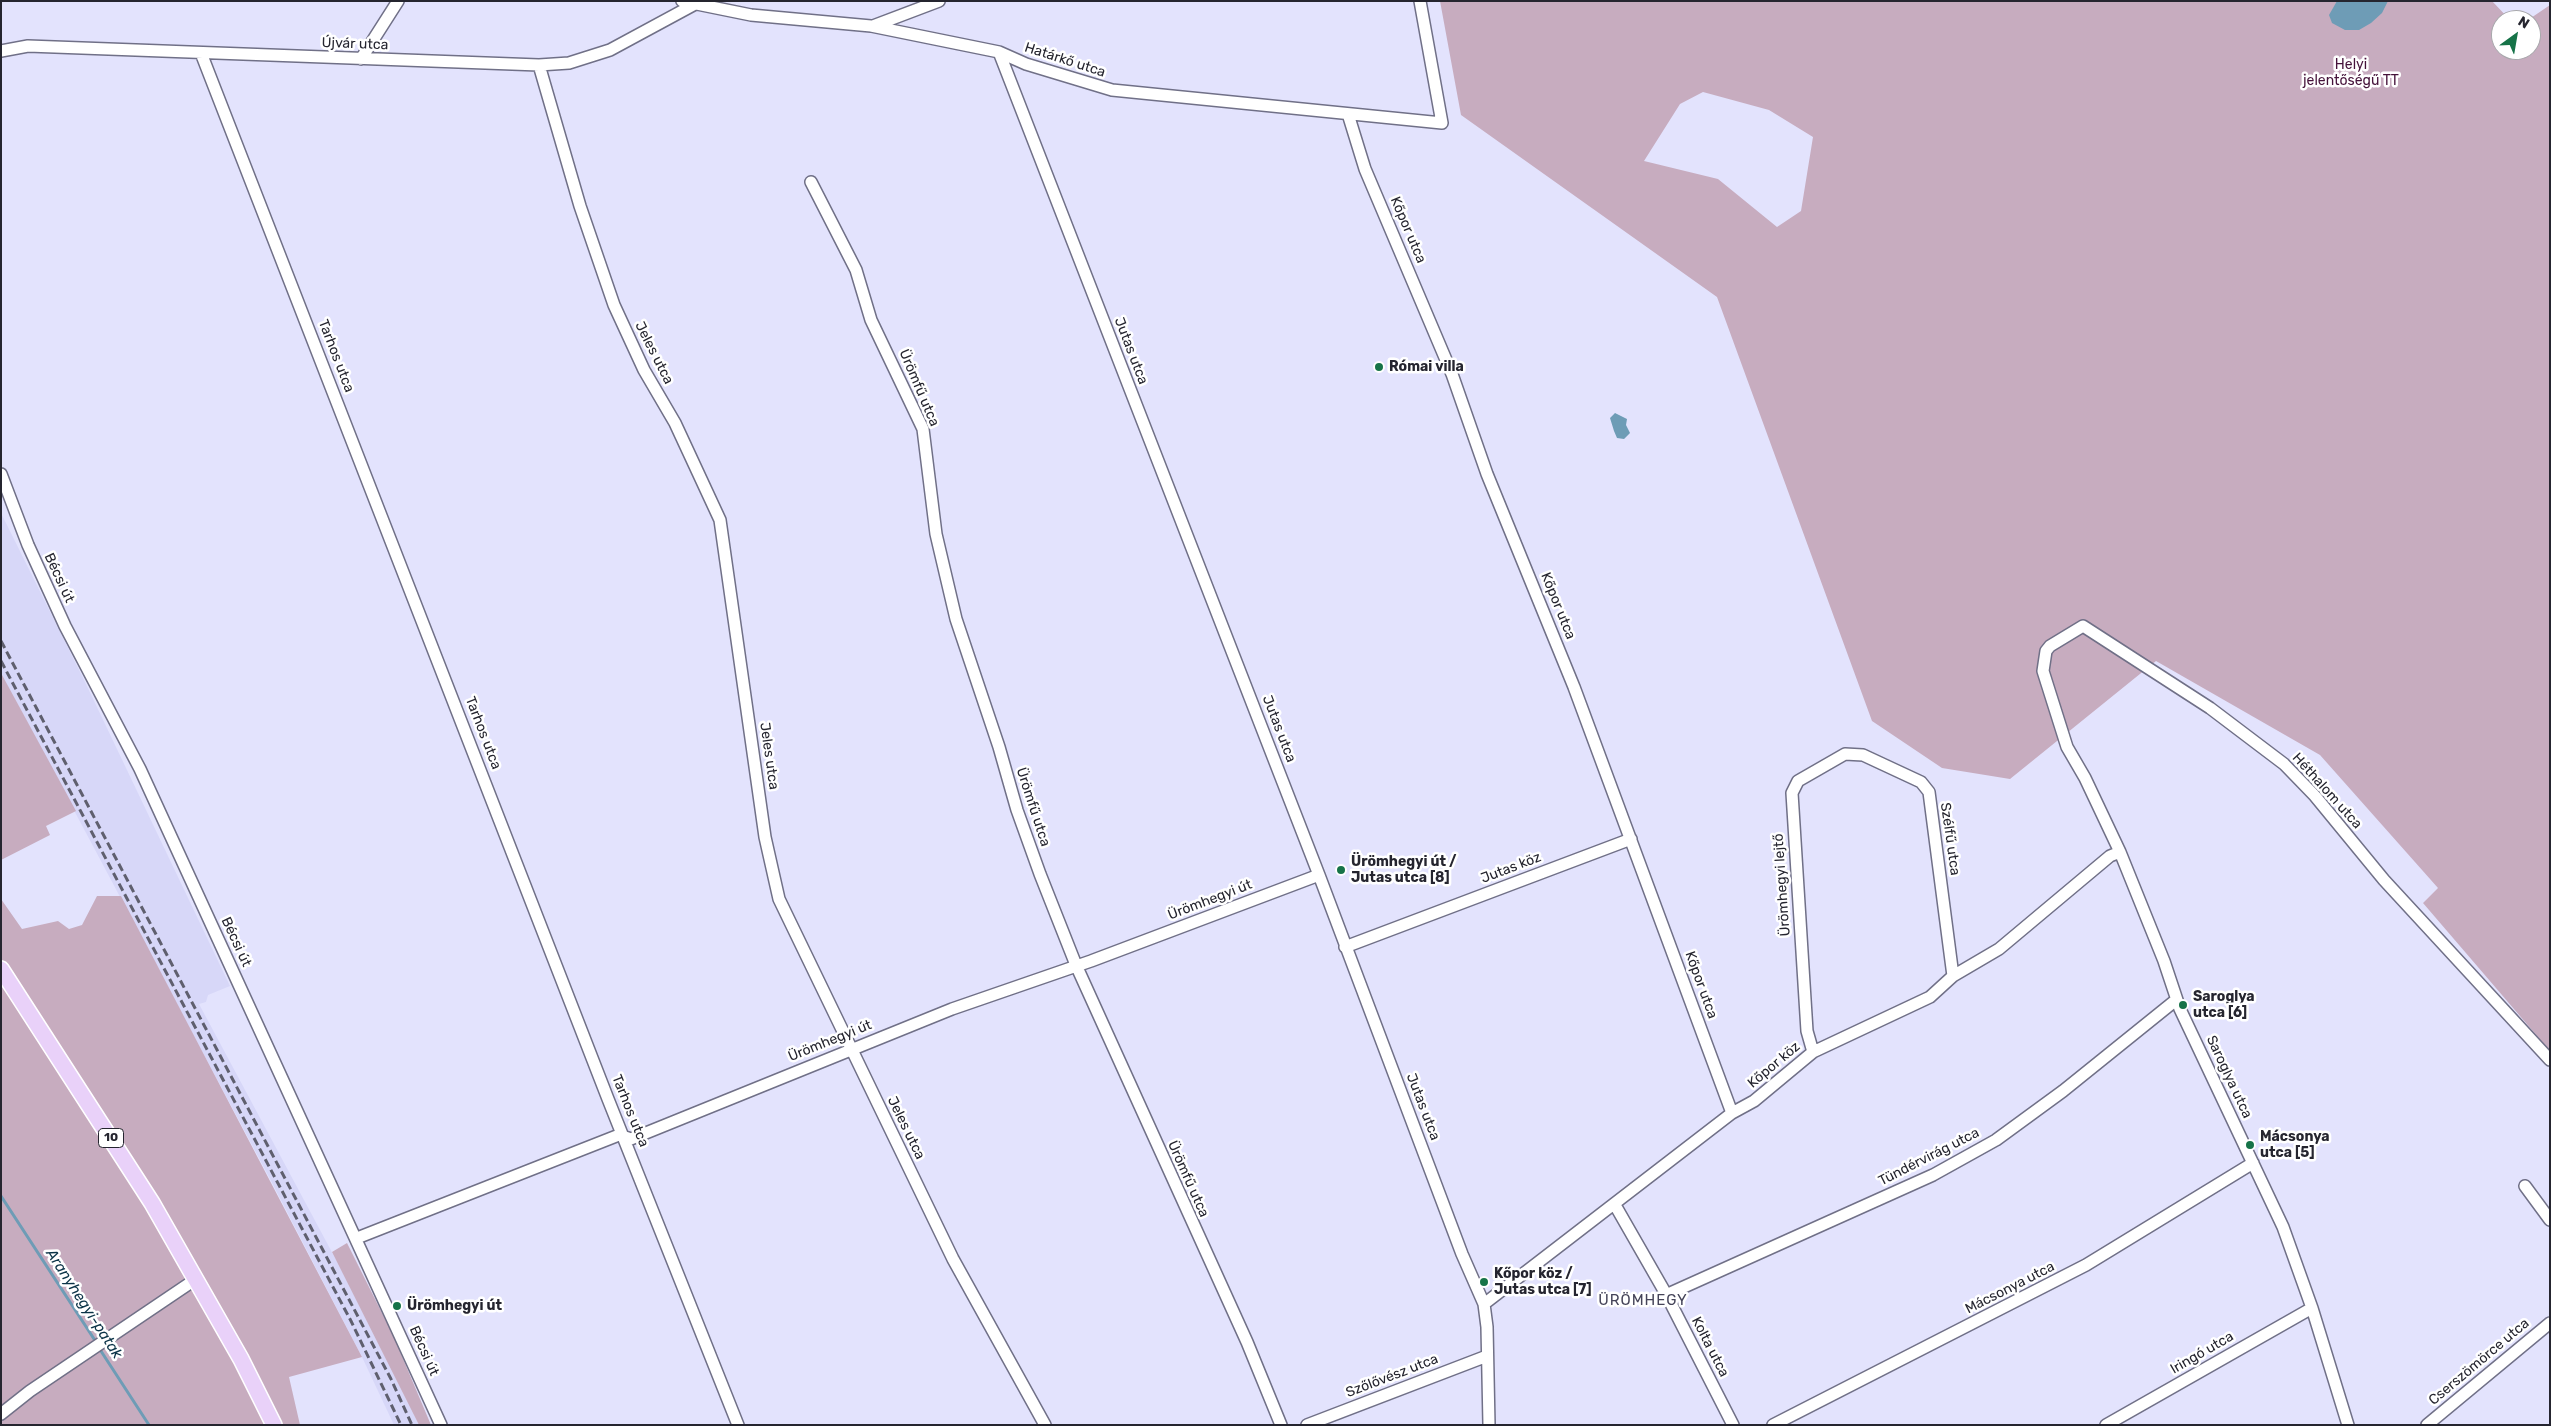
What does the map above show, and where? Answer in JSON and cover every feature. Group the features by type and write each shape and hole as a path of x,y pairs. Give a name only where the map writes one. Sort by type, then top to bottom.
{"main road":[{"name":"10","path":"1,970 69,1072 152,1203 196,1279 274,1425"}],"street":[{"path":"361,59 398,1"},
{"name":"Határkő utca","path":"682,1 751,15 871,26 999,52 1026,64 1112,90 1442,123 1420,1"},
{"path":"871,26 939,1"},
{"name":"Újvár utca","path":"1,51 28,46 539,65 569,63 610,50 698,3"},
{"name":"Jutas utca","path":"999,52 1319,875 1462,1254 1484,1304 1489,1425"},
{"name":"Tarhos utca","path":"202,53 608,1099 625,1137 738,1425"},
{"name":"Jeles utca","path":"539,65 583,215 614,306 644,370 675,423 720,520 765,837 774,883 791,929 953,1259 1045,1425"},
{"name":"Kőpor utca","path":"1348,114 1365,169 1452,374 1487,474 1542,607 1631,839 1732,1113"},
{"name":"Ürömfű utca","path":"811,182 856,270 871,320 923,429 936,534 956,620 999,747 1017,810 1076,965 1247,1342 1281,1425"},
{"name":"Bécsi út","path":"1,474 28,545 65,626 140,769 357,1238 441,1425"},
{"name":"Héthalom utca","path":"2067,747 2043,671 2044,659 2050,646 2083,626 2210,708 2284,764 2315,796 2384,880 2550,1060"},
{"name":"Saroglya utca","path":"2067,747 2085,778 2120,852 2164,962 2176,1000 2283,1227 2312,1308 2348,1425"},
{"name":"Ürömhegyi lejtő","path":"1813,1052 1807,1031 1792,793 1798,781 1845,754 1854,754"},
{"name":"Szélfű utca","path":"1854,754 1864,755 1921,782 1929,792 1954,976"},
{"name":"Jutas köz","path":"1346,947 1631,839"},
{"name":"Kőpor köz","path":"1484,1304 1732,1113 1754,1101 1813,1052 1930,997 1954,976 1999,949 2110,856 2120,852"},
{"name":"Ürömhegyi út","path":"357,1238 619,1135 631,1139 850,1048 1319,875"},
{"name":"Tündérvirág utca","path":"1666,1295 1933,1175 1996,1140 2063,1092 2176,1000"},
{"name":"Mácsonya utca","path":"1773,1425 2086,1265 2253,1163"},
{"path":"2526,1186 2550,1220"},
{"name":"Kolta utca","path":"1615,1205 1666,1295 1732,1425"},
{"path":"1,1414 30,1391 196,1279"},
{"name":"Iringó utca","path":"2106,1425 2312,1308"},
{"name":"Cserszömörce utca","path":"2427,1425 2550,1323"},
{"name":"Szőlővész utca","path":"1307,1425 1487,1356"}],"shaded area":[{"path":"2337,1 2388,1 2382,13 2371,23 2359,30 2345,30 2332,23 2329,15"},
{"path":"1615,413 1627,419 1626,425 1630,433 1624,439 1617,438 1614,431 1610,418"},
{"path":"1,513 85,682 230,986 208,995 206,1002 199,1004 342,1271 419,1425 394,1425 362,1357 270,1179 1,673"}],"green space":[{"name":"Helyi jelentőségű TT","path":"1440,1 2492,1 2501,10 2491,10 2491,60 2541,60 2541,11 2550,5 2550,1051 2423,903 2438,888 2320,755 2156,661 2010,779 1942,768 1872,721 1717,297 1461,115","holes":["1703,92 1769,110 1813,137 1801,211 1777,227 1718,179 1644,161 1680,104"]},
{"path":"1,673 76,811 46,826 50,835 1,860"},
{"path":"97,896 121,896 362,1357 289,1377 300,1425 1,1425 1,899 22,929 58,921 69,929 82,925"},
{"path":"347,1243 393,1335 431,1425 419,1425 332,1252"}],"waterway":[{"name":"Aranyhegyi-patak","path":"1,1196 96,1342"},
{"name":"Aranyhegyi-patak","path":"99,1348 149,1425"}],"railway":[{"path":"1,641 391,1379 412,1425"},
{"path":"1,661 351,1321 401,1425"}],"place":[{"name":"Római villa","path":"1379,367"},
{"name":"Ürömhegyi út / Jutas utca [8]","path":"1341,870"},
{"name":"Saroglya utca [6]","path":"2183,1005"},
{"name":"Mácsonya utca [5]","path":"2250,1145"},
{"name":"Kőpor köz / Jutas utca [7]","path":"1484,1282"},
{"name":"Ürömhegyi út","path":"397,1306"}],"district":[{"name":"ÜRÖMHEGY","path":"1643,1301"}]}
